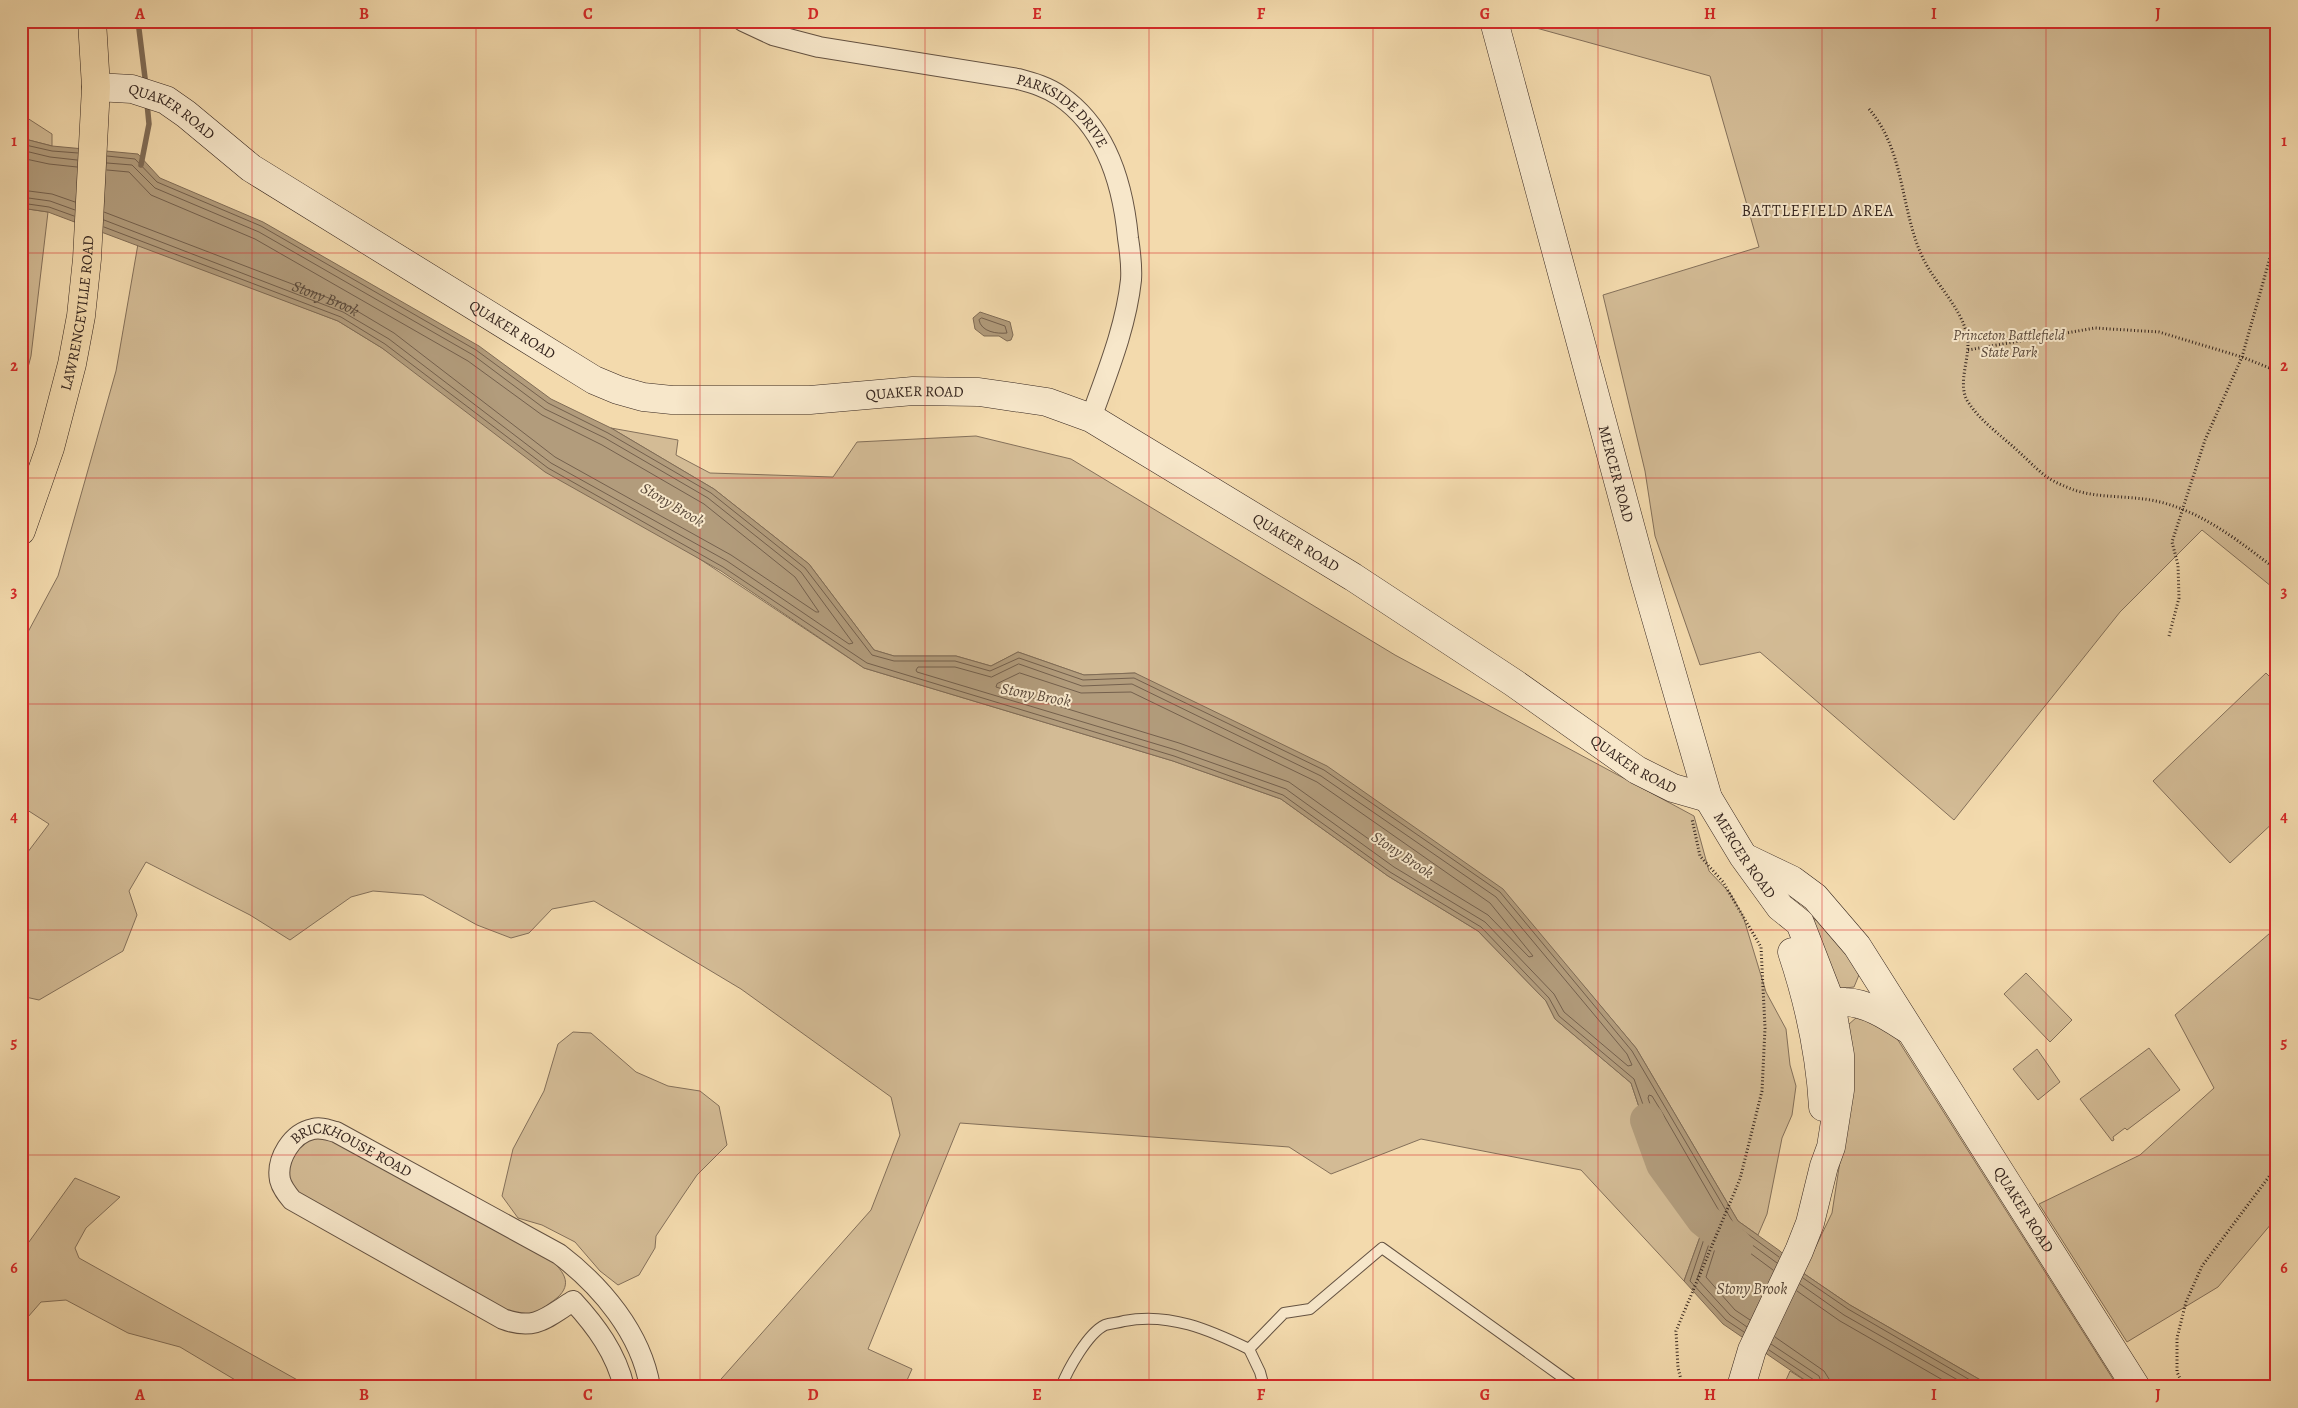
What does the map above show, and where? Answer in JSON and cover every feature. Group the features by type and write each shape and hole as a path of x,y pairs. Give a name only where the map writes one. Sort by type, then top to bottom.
{"highway":[{"name":"LAWRENCEVILLE ROAD","path":"21,532 50,448 72,364 82,316 87,259 96,87 92,21"}],"street":[{"name":"PARKSIDE DRIVE","path":"743,21 773,35 819,47 1018,79 1040,85 1060,95 1076,108 1093,129 1108,154 1119,182 1126,213 1130,251 1131,279 1125,312 1116,350 1091,418"},
{"name":"MERCER ROAD","path":"1494,21 1644,576 1708,798 1743,856 1780,908 1800,923 1838,1003 1840,1090 1831,1146 1810,1222 1799,1251 1752,1350 1741,1387"},
{"name":"QUAKER ROAD","path":"96,87 132,89 166,100 186,114 251,168 594,380 618,390 643,397 672,400 810,400 913,391 979,392 1047,402 1091,418 1353,577 1514,683 1637,770 1673,788 1708,798"},
{"name":"QUAKER ROAD","path":"1743,856 1792,880 1815,897 1841,925 1872,967 2136,1387"},
{"path":"1780,908 1808,907 1828,913"},
{"name":"MERCER ROAD","path":"1780,908 1784,929 1806,992 1821,1072 1823,1111 1821,1142 1824,1166"},
{"path":"1838,1003 1864,990 1872,967"},
{"name":"QUAKER ROAD","path":"1806,992 1820,1000 1872,1009 1912,1032"},
{"name":"BRICKHOUSE ROAD","path":"588,1278 582,1290 573,1301 548,1317 533,1324 520,1325 503,1319 292,1200 280,1181 280,1169 285,1151 303,1132 324,1129 336,1132 559,1254 588,1278 618,1314 642,1358 643,1385"},
{"path":"573,1301 601,1334 613,1355 624,1387"}],"lane":[{"path":"1249,1350 1284,1313 1310,1309 1382,1248 1576,1387"},
{"path":"1061,1387 1091,1336 1105,1325 1133,1320 1163,1319 1185,1322 1249,1350 1260,1372 1264,1387"}],"path":[{"path":"1868,109 1882,124 1897,165 1908,220 1922,258 1962,320 1967,336 1968,350 1964,388 1967,400 1982,419 2048,478 2075,490 2161,502 2198,516 2230,534 2277,570"},
{"path":"2169,636 2179,598 2178,565 2172,542 2205,440 2242,357 2277,233"},
{"path":"1968,350 2095,328 2158,332 2242,357 2277,371"},
{"path":"2184,1387 2177,1372 2177,1338 2186,1302 2202,1266 2277,1166"},
{"path":"1683,1387 1678,1368 1676,1331 1740,1179"}],"green space":[{"name":"Princeton Battlefield State Park","path":"1528,21 2277,21 2277,591 2202,530 2120,612 1954,820 1760,652 1700,665 1655,536 1645,471 1603,295 1759,247 1710,76 1529,26"},
{"path":"21,114 52,134 52,146 21,138"},
{"path":"21,208 48,212 31,356 21,394"},
{"path":"138,244 338,321 382,348 864,668 1173,761 1281,799 1388,876 1478,931 1546,1001 1555,1019 1631,1083 1654,1152 1703,1219 1701,1234 1684,1281 1581,1170 1421,1139 1331,1174 1289,1147 960,1123 868,1349 912,1369 904,1387 714,1387 871,1210 900,1135 891,1097 741,989 594,901 552,909 529,933 511,938 477,925 423,895 373,891 351,897 290,940 250,915 146,862 129,891 137,915 123,951 39,1000 21,996 21,861 49,824 21,806 21,645 58,576 116,371"},
{"path":"611,428 678,440 676,455 710,473 833,477 857,442 976,436 1071,459 1395,655 1694,816 1709,871 1730,893 1743,916 1766,992 1786,1029 1790,1065 1796,1086 1792,1115 1782,1138 1767,1214 1758,1235 1738,1221 1636,1048 1583,985 1135,673 1084,675 1018,652 991,666 956,656 894,656 874,650 809,564 714,489"},
{"path":"2266,673 2277,684 2277,819 2230,863 2153,781"},
{"path":"1811,917 1826,928 1839,942 1850,959 1859,975 1854,987 1837,989"},
{"path":"2277,927 2277,1217 2218,1287 2127,1342 2039,1204 2140,1155 2214,1088 2175,1015"},
{"path":"2026,973 2072,1020 2050,1042 2004,994"},
{"path":"1857,1017 1866,1017 1896,1037 2118,1387 1989,1387 1984,1382 1850,1305 1803,1273 1832,1213 1847,1116 1848,1025"},
{"path":"573,1032 591,1033 636,1072 668,1086 700,1091 719,1106 727,1145 697,1175 682,1197 656,1236 655,1248 639,1275 618,1285 600,1271 575,1242 542,1225 518,1218 502,1196 513,1149 544,1091 558,1044"},
{"path":"2149,1048 2180,1090 2127,1130 2125,1128 2113,1137 2114,1140 2112,1141 2080,1099"},
{"path":"2037,1049 2060,1082 2038,1100 2013,1069"},
{"path":"325,1135 551,1260 562,1272 566,1282 562,1293 537,1312 509,1315 290,1188 286,1162 300,1141"},
{"path":"75,1178 120,1197 86,1228 75,1248 79,1258 310,1387 247,1387 180,1347 128,1333 66,1300 41,1302 21,1325 21,1253"},
{"path":"1790,1371 1815,1387 1783,1387"}],"water":[{"name":"Stony Brook","path":"21,138 52,146 138,154 160,178 263,222 479,346 551,399 611,428 714,489 809,564 874,650 894,656 956,656 991,666 1018,652 1084,675 1135,673 1327,766 1503,889 1636,1048 1738,1221 1780,1251 1803,1273 1850,1305 1984,1382 1989,1387 1815,1387 1723,1324 1684,1281 1701,1234 1703,1219 1654,1152 1631,1083 1555,1019 1546,1001 1478,931 1388,876 1281,799 1173,761 864,668 721,571 545,472 382,348 338,321 48,212 21,208"},
{"path":"980,312 1010,322 1013,335 1011,340 1007,341 999,336 984,336 975,329 973,318"}],"waterway":[{"path":"138,21 146,86"},
{"path":"141,165 149,124 147,103"},
{"name":"Stony Brook","path":"1647,1120 1663,1164 1703,1219 1736,1246"}],"district":[{"name":"BATTLEFIELD AREA","path":"1818,210"}]}
